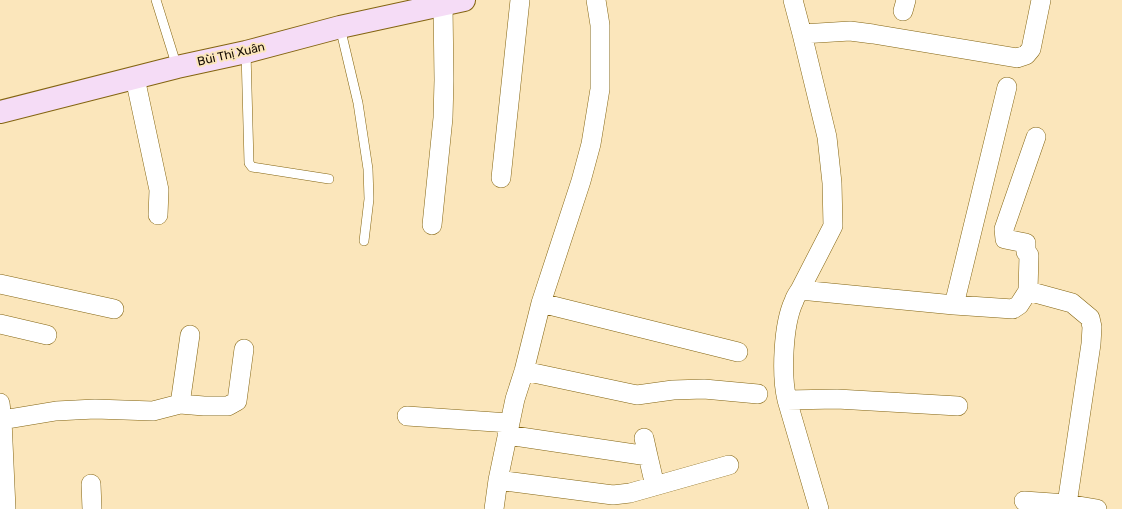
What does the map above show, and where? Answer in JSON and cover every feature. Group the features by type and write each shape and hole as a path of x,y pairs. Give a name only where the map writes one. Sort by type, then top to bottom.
{"main road":[{"name":"Bùi Thị Xuân","path":"0,112 177,67 246,52 340,27 453,2"}],"street":[{"path":"501,178 520,0"},
{"path":"494,509 498,480 515,399 524,371 541,303 581,181 591,144 600,89 600,25 596,0"},
{"path":"793,0 827,137 832,183 833,226 794,300 790,312 786,336 784,380 787,400 819,509"},
{"path":"802,34 850,31 1017,58 1026,55 1031,49 1042,0"},
{"path":"432,225 443,118 444,80 453,2"},
{"path":"135,78 160,190 158,215"},
{"path":"954,305 1007,87"},
{"path":"800,290 1013,310 1019,305 1028,291 1030,262 1029,255 1026,252 1026,243 1005,239 1004,229 1036,137"},
{"path":"0,284 114,309"},
{"path":"1028,291 1072,303 1090,318 1092,327 1091,344 1067,504"},
{"path":"541,303 738,352"},
{"path":"0,324 47,335"},
{"path":"180,404 190,335"},
{"path":"6,509 1,411 95,409 153,411 180,404 228,406 237,401 244,349"},
{"path":"524,371 637,396 673,390 704,389 758,394"},
{"path":"787,400 836,399 958,406"},
{"path":"407,416 646,447 655,486"},
{"path":"498,480 613,495 630,493 730,465"},
{"path":"90,484 92,509"},
{"path":"1024,501 1067,504 1097,509"}],"lane":[{"path":"156,0 177,67"},
{"path":"340,27 358,103 368,169 369,199 364,241"},
{"path":"246,52 249,163 252,167 329,179"}]}
